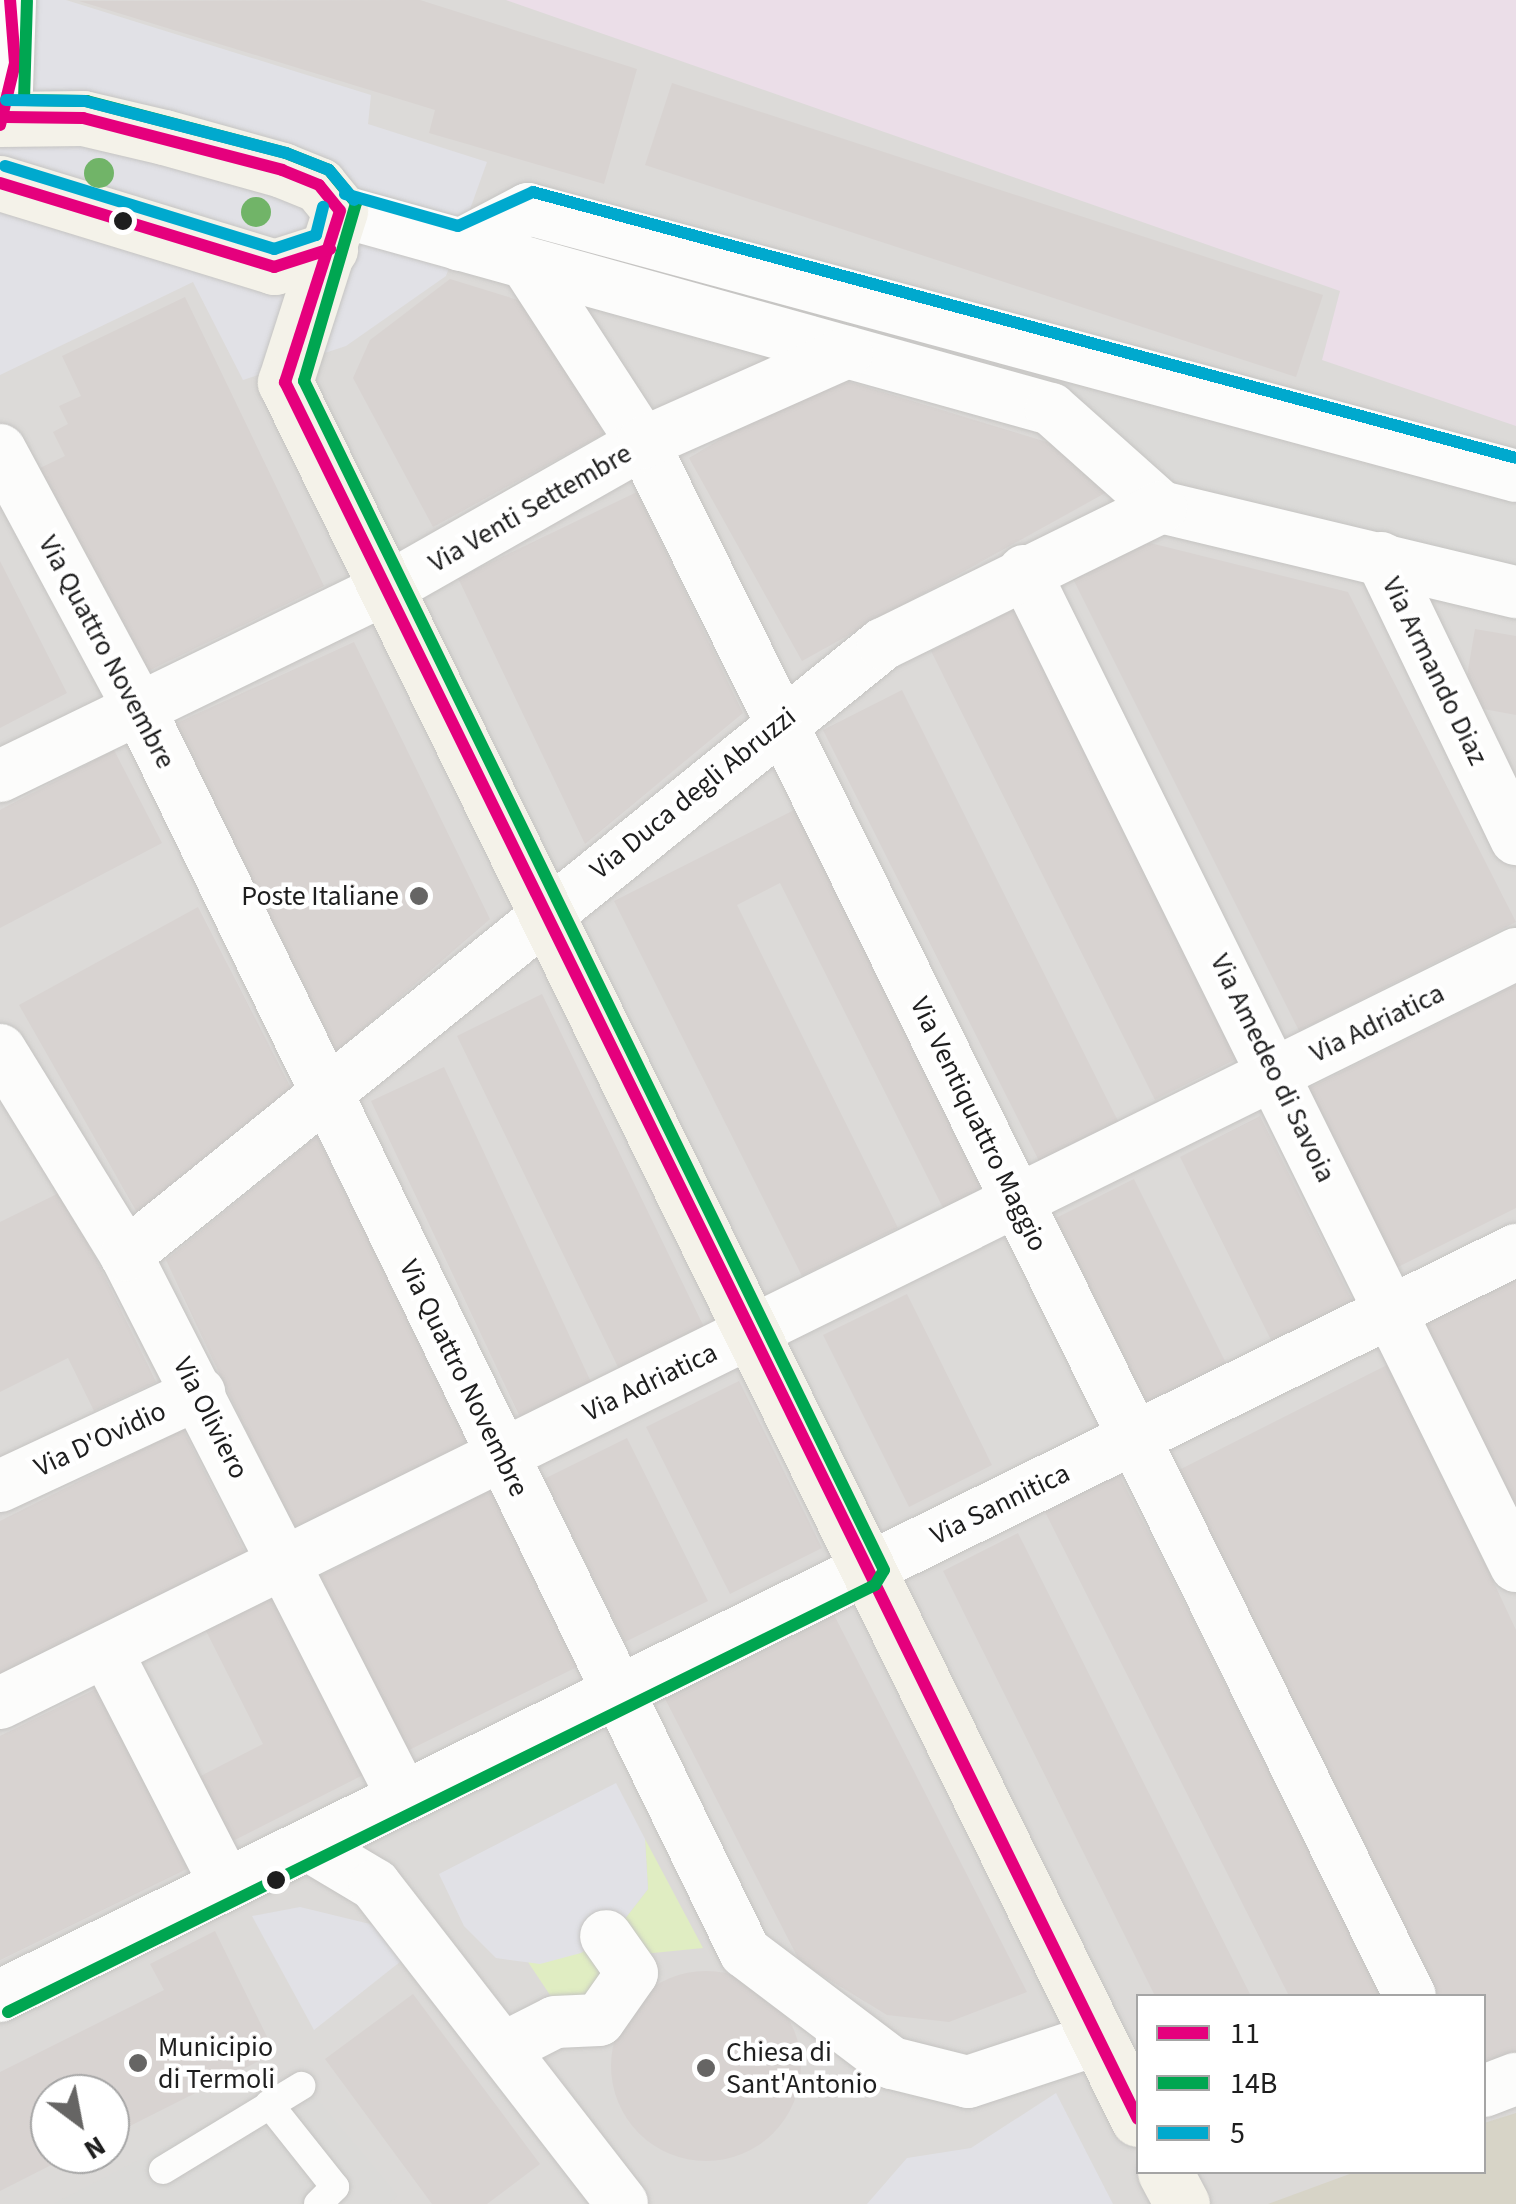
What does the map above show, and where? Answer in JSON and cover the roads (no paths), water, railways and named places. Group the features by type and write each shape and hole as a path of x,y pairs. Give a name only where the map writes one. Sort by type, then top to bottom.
{"street":[{"path":"10,0 15,63 2,120 83,118 265,165 319,186 335,230 285,382 548,910 1136,2114"},
{"path":"0,184 274,267 335,230 460,244 1050,410 1161,508 1516,592"},
{"path":"460,244 528,209 1516,476"},
{"name":"Via Ventiquattro Maggio","path":"526,263 643,443 1409,1994"},
{"name":"Via Venti Settembre","path":"0,776 141,712 388,588 643,443 848,352"},
{"name":"Via Quattro Novembre","path":"0,450 141,712 325,1101 504,1454 612,1695 745,1952 892,2063 968,2082 1098,2039"},
{"name":"Via Duca degli Abruzzi","path":"126,1255 325,1101 548,910 883,644 1161,508"},
{"name":"Via Armando Diaz","path":"1380,558 1516,839"},
{"name":"Via Amedeo di Savoia","path":"1024,572 1277,1072 1388,1313 1516,1566"},
{"name":"Via Adriatica","path":"0,1703 1516,954"},
{"name":"Via Oliviero","path":"0,1050 126,1255 403,1798"},
{"name":"Via Sannitica","path":"0,1996 1516,1250"},
{"name":"Via D'Ovidio","path":"4,1473 199,1393"},
{"path":"106,1651 226,1884"},
{"path":"308,1845 375,1886 622,2204"},
{"path":"504,2048 554,2022 599,2020 632,1974 606,1936"},
{"path":"1486,2090 1516,2079"},
{"path":"1166,2174 1182,2204"}],"lane":[{"path":"162,2170 300,2086"},
{"path":"269,2104 336,2187 318,2204"}],"place":[{"name":"Poste Italiane","path":"419,896"},
{"name":"Municipio di Termoli","path":"138,2063"},
{"name":"Chiesa di Sant'Antonio","path":"706,2068"}]}
